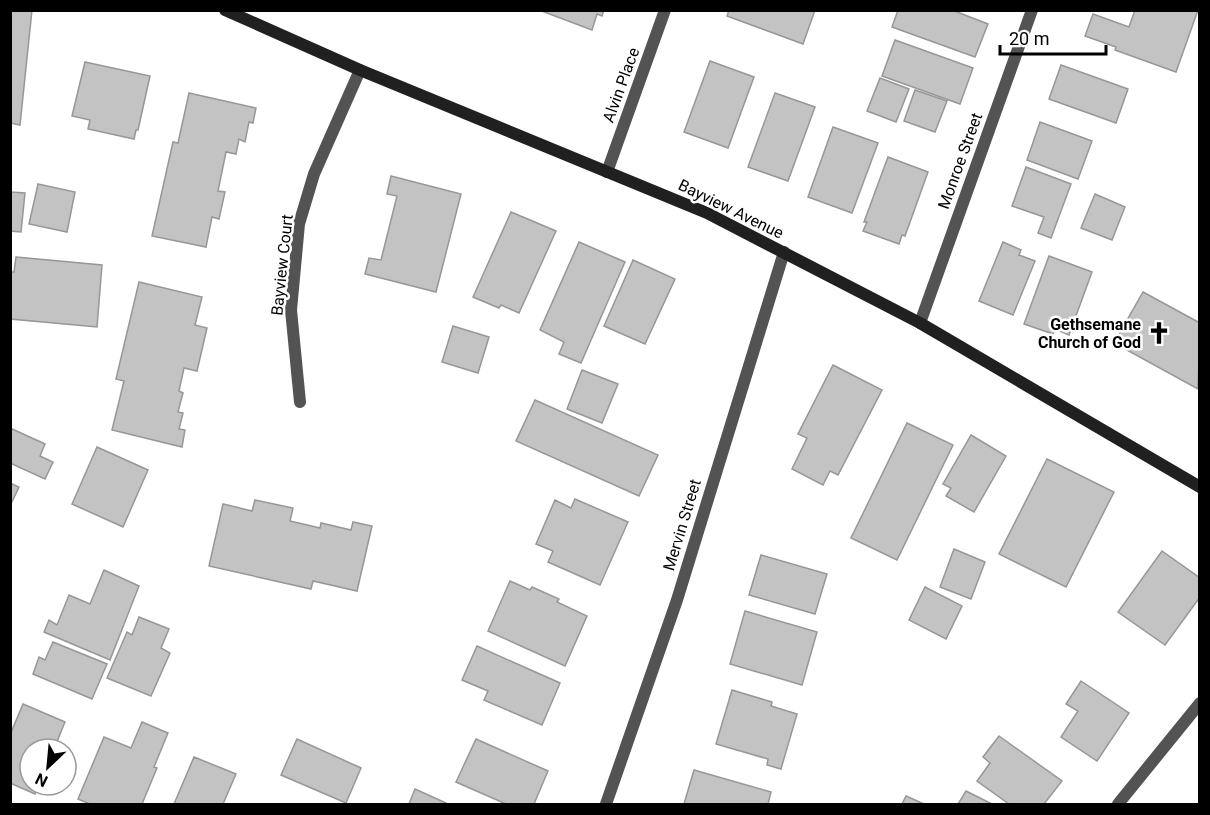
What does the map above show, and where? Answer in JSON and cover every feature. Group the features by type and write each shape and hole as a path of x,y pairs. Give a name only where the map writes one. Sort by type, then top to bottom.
{"street":[{"name":"Bayview Avenue","path":"225,10 360,70 707,213 920,323 1200,487"},
{"name":"Alvin Place","path":"607,172 665,10"},
{"name":"Monroe Street","path":"920,323 1032,10"},
{"name":"Bayview Court","path":"300,402 291,310 299,224 314,174 360,70"},
{"name":"Mervin Street","path":"606,804 676,600 784,252"},
{"path":"1118,804 1200,703"}],"building":[{"path":"10,10 32,10 20,125 10,123"},
{"path":"539,10 604,10 602,16 597,14 592,30"},
{"path":"729,10 815,10 803,44 727,16"},
{"path":"898,10 952,10 988,24 975,57 892,27"},
{"path":"1135,10 1198,10 1176,72 1115,50 1116,47 1085,36 1093,14 1129,27"},
{"path":"895,40 973,68 960,104 882,76"},
{"path":"710,61 754,77 728,148 684,132"},
{"path":"85,62 150,76 134,139 88,129 90,120 72,116"},
{"path":"1061,65 1128,89 1116,123 1049,99"},
{"path":"880,78 909,89 896,122 867,111"},
{"path":"915,90 947,101 935,132 904,121"},
{"path":"189,93 256,108 253,123 249,122 245,142 239,139 236,154 226,152 218,191 225,192 219,219 212,217 206,247 152,236 173,142 178,143"},
{"path":"775,93 815,107 788,181 748,167"},
{"path":"1040,122 1092,141 1078,179 1027,160"},
{"path":"833,127 878,143 852,213 808,197"},
{"path":"888,157 928,172 905,236 902,235 899,244 863,231 867,222 864,222"},
{"path":"1026,167 1071,184 1051,238 1038,233 1044,217 1012,206"},
{"path":"391,176 461,194 436,292 365,274 369,258 381,260 397,196 387,194"},
{"path":"38,184 75,192 67,232 29,224"},
{"path":"10,192 25,193 21,232 10,231"},
{"path":"1095,194 1125,207 1112,240 1081,228"},
{"path":"511,212 556,231 519,313 501,305 499,308 473,297"},
{"path":"579,242 625,262 581,363 559,354 564,342 540,330"},
{"path":"1003,242 1021,250 1019,255 1035,261 1013,315 979,301"},
{"path":"1049,256 1092,272 1069,335 1055,329 1053,334 1024,324"},
{"path":"16,257 102,265 97,327 10,319 10,272 14,272"},
{"path":"633,260 675,279 645,344 604,326"},
{"path":"139,282 202,297 195,325 207,328 197,371 184,368 179,391 183,393 178,412 183,413 179,429 185,430 182,447 112,430 124,381 116,379"},
{"name":"Gethsemane Church of God","path":"1143,292 1200,323 1198,389 1114,343"},
{"path":"453,326 489,337 478,373 442,362"},
{"path":"833,365 882,390 838,475 830,471 823,485 792,469 807,438 798,434"},
{"path":"582,370 618,384 602,423 567,409"},
{"path":"535,400 658,455 639,496 516,441"},
{"path":"907,423 953,445 897,560 851,538"},
{"path":"10,428 45,444 40,456 53,462 45,479 10,463"},
{"path":"971,435 1006,456 974,512 946,496 951,488 943,484"},
{"path":"97,447 148,470 123,527 72,504"},
{"path":"1047,459 1114,492 1066,587 999,554"},
{"path":"10,483 19,487 10,506"},
{"path":"575,499 628,522 600,585 548,562 553,551 536,544 555,500 571,508"},
{"path":"255,500 293,508 290,521 320,528 321,523 351,530 353,522 372,526 357,591 313,581 311,589 209,566 223,504 252,511"},
{"path":"954,549 985,562 971,599 940,587"},
{"path":"1162,551 1200,578 1200,597 1165,645 1118,612"},
{"path":"761,555 827,574 815,614 749,595"},
{"path":"104,570 139,586 110,660 44,632 49,620 57,625 69,595 90,604"},
{"path":"510,581 530,590 532,587 559,599 557,602 587,616 565,666 488,631"},
{"path":"925,587 962,606 946,639 909,620"},
{"path":"745,611 817,632 802,685 730,664"},
{"path":"139,617 169,629 161,648 170,653 151,696 107,678 127,632 132,635"},
{"path":"53,642 107,664 92,699 33,674 39,657 45,660"},
{"path":"477,646 560,683 542,725 484,700 488,691 462,680"},
{"path":"1081,681 1129,713 1097,761 1061,737 1078,711 1066,704"},
{"path":"732,690 772,702 771,706 797,714 781,769 767,765 768,759 716,744"},
{"path":"23,704 65,722 59,737 18,737 18,787 10,783 10,735"},
{"path":"142,722 168,733 142,804 90,804 78,799 104,737 131,748"},
{"path":"999,736 1062,781 1044,804 1009,804 977,781 990,763 983,757"},
{"path":"297,739 361,768 346,803 281,775"},
{"path":"476,739 548,771 534,804 506,804 456,782"},
{"path":"194,757 236,774 223,804 174,804"},
{"path":"694,770 771,792 768,804 684,804"},
{"path":"415,789 446,803 409,804"},
{"path":"966,791 992,804 958,804"},
{"path":"906,796 924,804 902,804"}],"place":[{"name":"Gethsemane Church of God","path":"1159,333"}]}
